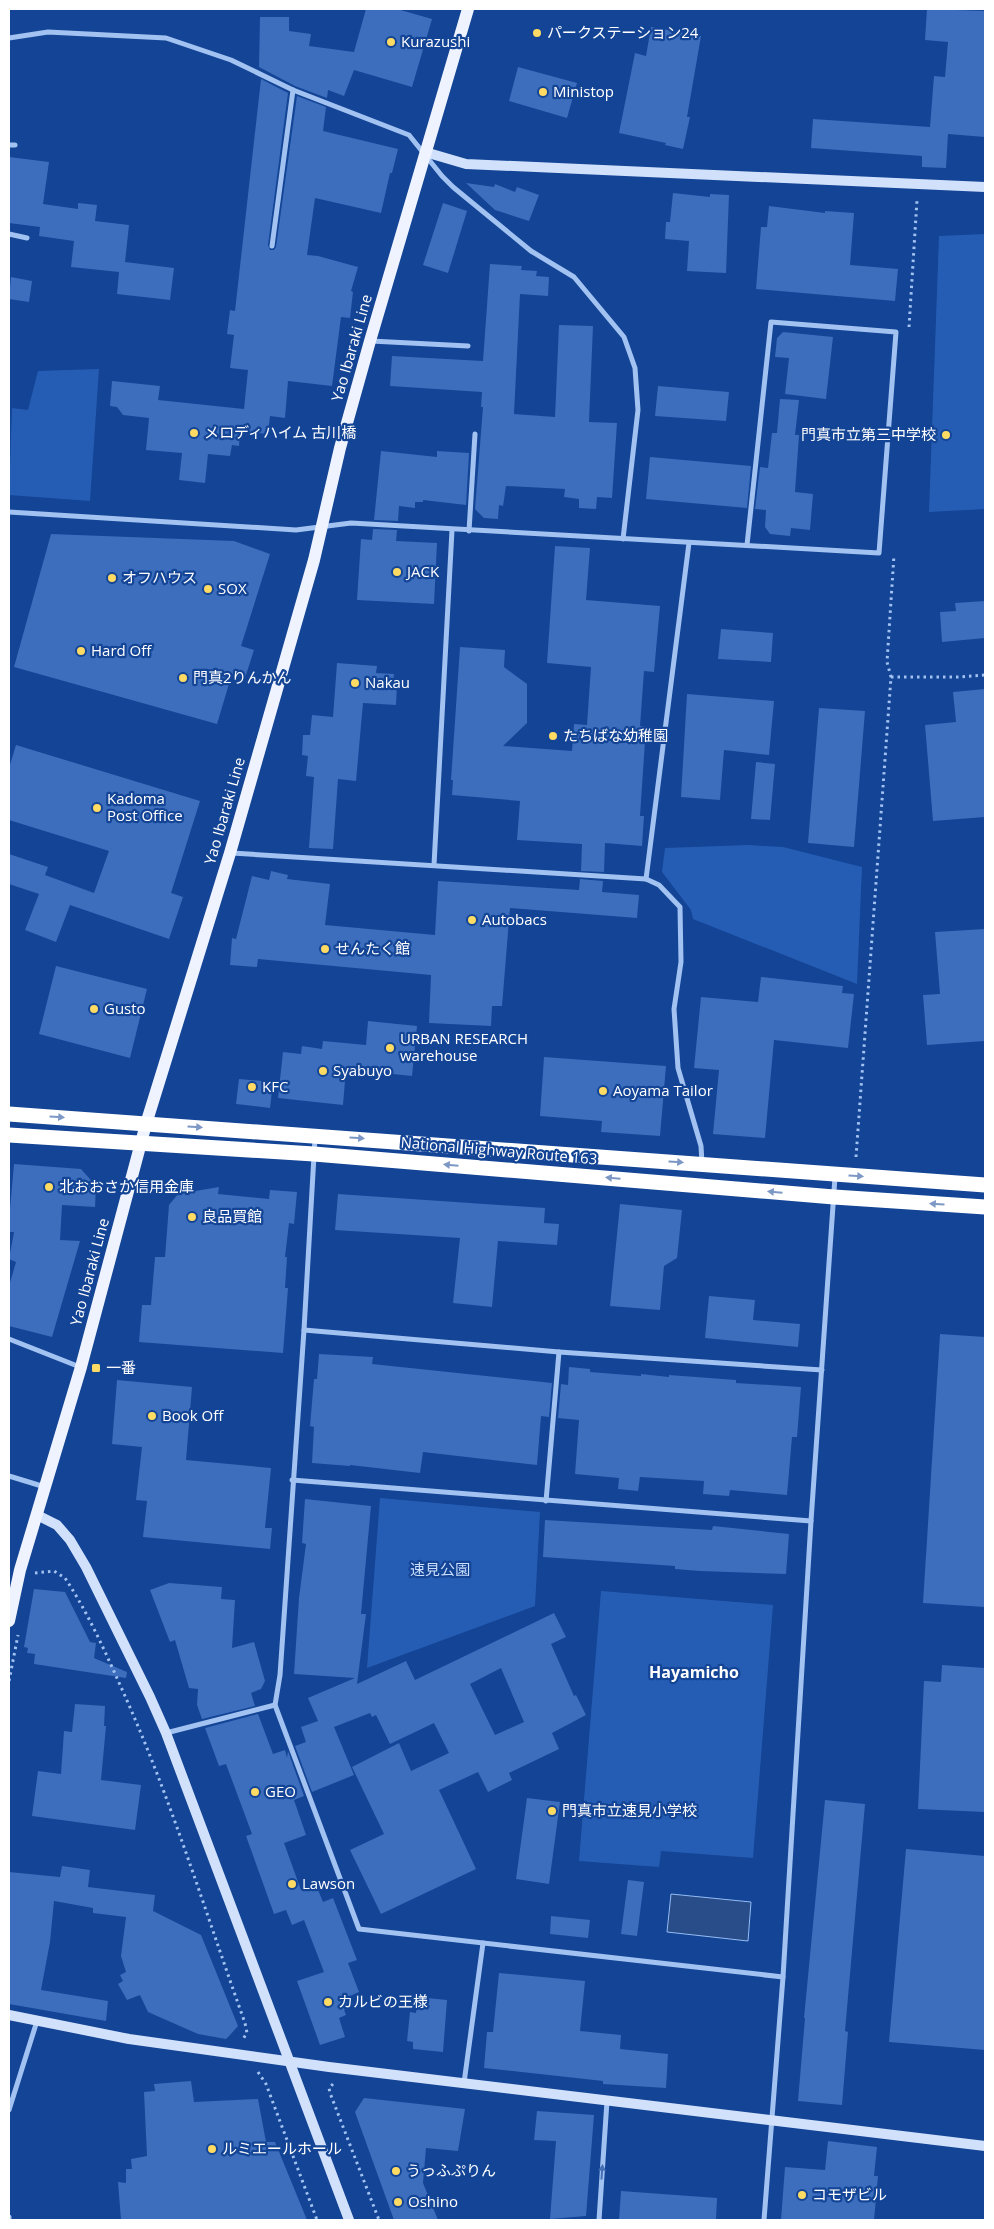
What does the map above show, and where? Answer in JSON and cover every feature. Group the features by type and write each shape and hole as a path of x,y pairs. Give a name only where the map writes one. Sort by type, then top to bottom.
{"highway":[{"name":"National Highway Route 163","path":"9,1114 985,1185"},
{"name":"National Highway Route 163","path":"9,1135 141,1145 314,1154 834,1197 985,1207"}],"main road":[{"name":"Yao Ibaraki Line","path":"9,1621 20,1570 81,1367 146,1124 230,853 322,528 340,448 370,341 424,152 468,9"}],"street":[{"path":"9,38 48,32 166,38 231,60 293,90 409,135 442,176 472,203 531,251 574,277 624,337 635,368 638,410 623,539"},
{"path":"272,246 293,90"},
{"path":"424,152 466,164 985,187"},
{"path":"9,234 27,238"},
{"path":"9,512 296,530 352,524 878,553 896,332 771,322 747,545"},
{"path":"370,341 468,346"},
{"path":"469,531 475,434"},
{"path":"434,865 452,530"},
{"path":"646,879 689,543"},
{"path":"230,853 646,879 659,885 680,908 681,962 674,1009 678,1068 701,1146 702,1164"},
{"path":"315,1135 304,1330 292,1480 280,1675 275,1705 359,1929 783,1977"},
{"path":"764,2220 783,1977 811,1520 836,1174"},
{"path":"304,1330 558,1352 822,1370"},
{"path":"9,1339 81,1367"},
{"path":"546,1501 558,1352"},
{"path":"9,1476 45,1488"},
{"path":"292,1480 811,1520"},
{"path":"38,1515 57,1525 86,1567 166,1733 349,2220"},
{"path":"166,1733 275,1705"},
{"path":"464,2083 483,1943"},
{"path":"9,2015 129,2039 288,2061 985,2146"},
{"path":"9,2110 37,2022"},
{"path":"599,2220 607,2101"}],"path":[{"path":"908,333 917,200"},
{"path":"856,1158 891,676 887,662 894,554"},
{"path":"891,676 958,677 985,675"},
{"path":"36,1573 54,1571 65,1578 106,1652 136,1721 246,2023 247,2033 242,2040"},
{"path":"250,2067 258,2071 266,2084 318,2220"},
{"path":"340,2082 331,2085 330,2093 379,2220"}],"green space":[{"path":"985,234 985,509 929,512 939,236"},
{"path":"99,369 90,501 9,495 12,408 28,410 38,371"},
{"path":"748,845 783,847 862,867 857,984 693,919 691,910 662,872 665,848"},
{"name":"速見公園","path":"380,1498 540,1512 535,1606 367,1668"},
{"path":"601,1591 773,1605 753,1858 661,1851 659,1867 579,1861"}],"shaded area":[{"path":"671,1894 751,1902 748,1941 667,1932"}],"building":[{"path":"366,9 397,9 432,19 412,87 354,70 344,96 328,90 327,98 295,86 259,67 260,17 289,17 289,31 311,34 309,46 354,52"},
{"path":"927,9 985,11 985,137 948,134 946,168 922,167 922,156 811,148 813,119 930,127 934,76 945,77 948,42 925,40"},
{"path":"651,27 701,36 687,117 690,117 683,149 665,145 666,143 619,133 635,53 646,56"},
{"name":"Ministop","path":"518,67 577,83 567,118 509,101"},
{"path":"261,79 288,93 268,245 270,250 274,250 276,247 297,96 326,107 323,131 398,149 392,173 390,173 381,213 315,198 307,255 318,256 358,267 351,291 353,292 350,318 341,317 332,386 288,381 285,418 270,416 268,434 240,431 239,446 232,445 230,456 208,454 205,483 179,480 182,453 146,450 149,418 123,415 117,407 110,406 112,381 160,386 158,400 244,409 248,370 230,368 234,335 227,334 230,310 235,311"},
{"path":"9,157 49,162 43,204 78,209 78,203 97,205 95,221 129,225 125,262 174,268 170,300 117,294 119,272 71,267 74,241 39,236 40,227 9,223"},
{"path":"466,183 494,187 495,184 515,192 517,187 539,195 529,221 495,210"},
{"path":"673,193 710,197 710,194 729,195 726,273 687,271 689,241 665,239 666,222 670,222"},
{"path":"443,203 467,211 448,273 423,265"},
{"path":"769,206 825,213 825,211 854,213 850,265 898,269 895,301 756,289 761,227 767,227"},
{"path":"490,264 522,266 521,270 537,271 536,276 549,277 548,296 520,294 514,414 555,417 559,325 593,326 589,422 617,423 612,498 597,497 596,509 579,508 579,499 564,497 565,489 506,486 503,506 499,505 498,519 484,518 475,509 483,407 481,407 482,392 390,386 392,356 483,361"},
{"path":"11,277 32,281 29,302 9,299"},
{"path":"783,332 833,337 826,399 785,394 789,358 775,357 777,338"},
{"path":"658,386 729,392 726,421 655,416"},
{"path":"780,399 799,400 795,435 799,435 795,492 813,494 810,530 791,528 790,536 770,534 765,527 766,510 755,509 760,467 768,468 772,433 777,433"},
{"path":"381,451 437,457 437,451 469,453 466,505 423,500 423,502 415,502 415,508 399,506 398,521 374,520"},
{"path":"650,457 751,466 747,508 646,499"},
{"name":"JACK","path":"373,529 397,530 396,541 437,543 434,604 357,600 361,539 372,540"},
{"path":"51,534 234,541 270,554 241,646 254,650 245,678 232,674 217,724 14,667"},
{"path":"555,546 590,548 586,600 660,606 654,672 644,671 640,726 646,727 640,816 644,816 642,846 605,843 604,872 581,871 582,844 517,840 520,801 452,795 453,780 451,780 460,647 505,650 504,667 527,684 527,723 503,746 572,751 574,724 587,725 591,667 547,663"},
{"path":"985,601 985,638 942,642 940,612 956,611 955,603"},
{"path":"721,629 773,633 771,662 718,659"},
{"path":"337,663 377,666 376,673 394,674 393,683 397,684 396,705 363,703 356,781 338,779 333,849 309,848 314,777 306,776 308,756 302,755 303,735 310,735 312,715 333,717"},
{"path":"985,689 985,817 933,821 925,725 956,722 953,692"},
{"path":"687,694 774,701 769,755 724,750 720,800 681,797"},
{"path":"819,708 865,711 854,847 808,843"},
{"path":"16,745 200,801 171,893 183,897 169,939 70,905 56,942 25,930 39,894 9,884 9,854 48,867 45,875 94,893 109,851 9,820 9,768"},
{"path":"756,762 775,764 770,820 751,819"},
{"path":"271,871 288,875 287,879 330,884 325,925 435,935 438,881 579,890 580,879 603,881 602,892 639,895 637,918 510,908 502,1006 492,1006 491,1026 429,1023 431,975 258,959 257,967 230,965 232,938 236,939 252,876 269,880"},
{"path":"985,929 985,1041 927,1045 923,995 940,994 935,932"},
{"name":"Gusto","path":"56,966 147,989 130,1058 39,1034"},
{"path":"761,977 843,986 842,993 854,994 848,1048 774,1040 765,1138 713,1134 719,1070 694,1068 701,997 758,1002"},
{"path":"368,1021 417,1026 412,1076 346,1069 343,1105 278,1098 283,1052 301,1054 302,1046 322,1049 323,1041 366,1045"},
{"name":"Aoyama Tailor","path":"544,1057 666,1066 660,1136 601,1132 602,1121 540,1116"},
{"name":"KFC","path":"239,1079 273,1082 270,1108 236,1104"},
{"path":"14,1164 81,1169 96,1186 95,1207 62,1205 60,1240 80,1241 52,1337 9,1326 9,1286 16,1262 9,1259 14,1232 9,1232 9,1209"},
{"path":"219,1187 218,1194 269,1199 270,1190 297,1192 294,1224 289,1223 285,1257 287,1257 285,1288 288,1288 283,1353 139,1342 142,1305 151,1305 155,1257 165,1257 169,1205 178,1194"},
{"path":"338,1194 545,1208 544,1223 559,1224 557,1245 498,1241 492,1307 453,1303 460,1238 335,1230"},
{"path":"620,1204 682,1210 677,1258 664,1266 660,1310 610,1306"},
{"path":"709,1296 755,1300 753,1320 800,1324 798,1347 705,1338"},
{"path":"940,1334 985,1337 985,1607 923,1603"},
{"path":"319,1354 373,1357 372,1364 552,1383 549,1417 541,1416 537,1465 423,1452 420,1473 350,1465 312,1463 314,1427 310,1426 314,1379 317,1379"},
{"path":"569,1367 590,1369 590,1372 641,1376 641,1374 669,1377 669,1375 736,1380 736,1383 801,1387 797,1437 792,1437 787,1495 730,1490 729,1496 703,1494 704,1481 640,1477 638,1491 618,1489 619,1478 575,1474 579,1420 558,1418 561,1384 568,1385"},
{"path":"117,1380 192,1387 186,1460 271,1468 265,1528 272,1528 270,1549 143,1537 147,1501 136,1500 142,1447 112,1444"},
{"path":"305,1499 371,1506 361,1614 366,1614 357,1684 406,1661 415,1680 554,1613 566,1637 551,1644 574,1696 576,1695 586,1715 552,1733 559,1749 509,1773 512,1780 488,1792 478,1772 439,1790 476,1869 381,1914 350,1850 384,1834 352,1767 399,1743 411,1771 449,1753 434,1723 390,1744 376,1715 372,1717 370,1713 334,1727 354,1775 312,1792 295,1746 306,1742 301,1727 318,1721 308,1698 355,1678 294,1674 299,1598 306,1544 302,1543","holes":["501,1668 524,1722 495,1735 470,1684"]},
{"path":"545,1520 712,1530 713,1526 789,1534 786,1574 700,1571 675,1569 675,1566 543,1557"},
{"path":"169,1583 222,1587 221,1599 235,1600 232,1648 254,1642 265,1681 261,1689 251,1693 255,1706 202,1719 197,1705 198,1689 189,1688 175,1640 170,1642 150,1590"},
{"path":"34,1589 65,1592 90,1642 96,1643 94,1658 127,1672 126,1678 34,1664 35,1654 27,1653 28,1648 24,1647"},
{"path":"942,1665 985,1668 985,1812 918,1809 924,1681 941,1682"},
{"path":"75,1704 105,1706 104,1726 106,1726 101,1780 141,1785 135,1830 32,1816 38,1771 61,1774 64,1731 72,1732"},
{"path":"258,1714 273,1754 285,1750 287,1758 288,1751 304,1796 294,1800 306,1835 284,1843 301,1890 316,1885 323,1902 333,1898 357,1960 348,1963 359,1992 350,1996 354,2006 344,2010 346,2015 339,2018 345,2037 320,2045 297,1981 324,1972 304,1920 292,1925 286,1910 274,1914 246,1836 252,1834 226,1764 219,1766 205,1728"},
{"path":"527,1798 560,1802 549,1884 516,1879"},
{"path":"825,1800 865,1804 845,2031 848,2032 842,2105 798,2101"},
{"path":"906,1849 985,1856 985,2050 889,2042"},
{"path":"62,1866 90,1870 88,1887 155,1895 153,1911 201,1935 238,2026 226,2039 198,2034 148,2012 140,1995 127,2000 118,1984 123,1981 120,1975 126,1972 121,1956 126,1917 93,1913 93,1908 54,1901 50,1942 41,1990 108,2001 106,2021 9,2004 9,1872 60,1877"},
{"path":"628,1880 644,1882 637,1936 621,1934"},
{"path":"551,1916 590,1920 588,1938 550,1934"},
{"path":"499,1973 585,1981 580,2031 621,2035 620,2049 668,2054 666,2088 603,2084 603,2081 484,2068 487,2032 493,2032"},
{"path":"417,1997 447,2000 443,2052 413,2049 413,2042 407,2041 410,2012 416,2013"},
{"name":"ルミエールホール","path":"191,2081 194,2102 258,2099 266,2142 275,2142 307,2220 121,2220 118,2182 126,2183 126,2169 132,2169 131,2159 147,2156 144,2092 155,2091 154,2084"},
{"path":"364,2098 465,2109 458,2151 426,2148 423,2183 438,2220 394,2220 355,2112"},
{"path":"537,2111 594,2115 586,2216 550,2219 556,2141 534,2140"},
{"path":"828,2141 877,2147 874,2176 878,2176 874,2220 781,2220 785,2167 825,2170"},
{"path":"621,2191 717,2198 716,2220 619,2220"}],"place":[{"name":"パークステーション24","path":"537,33"},
{"name":"Kurazushi","path":"391,42"},
{"name":"Ministop","path":"543,92"},
{"name":"メロディハイム 古川橋","path":"194,433"},
{"name":"門真市立第三中学校","path":"946,435"},
{"name":"JACK","path":"397,572"},
{"name":"オフハウス","path":"112,578"},
{"name":"SOX","path":"208,589"},
{"name":"Hard Off","path":"81,651"},
{"name":"門真2りんかん","path":"183,678"},
{"name":"Nakau","path":"355,683"},
{"name":"たちばな幼稚園","path":"553,736"},
{"name":"Kadoma Post Office","path":"97,808"},
{"name":"Autobacs","path":"472,920"},
{"name":"せんたく館","path":"325,949"},
{"name":"Gusto","path":"94,1009"},
{"name":"URBAN RESEARCH warehouse","path":"390,1048"},
{"name":"Syabuyo","path":"323,1071"},
{"name":"KFC","path":"252,1087"},
{"name":"Aoyama Tailor","path":"603,1091"},
{"name":"北おおさか信用金庫","path":"49,1187"},
{"name":"良品買館","path":"192,1217"},
{"name":"一番","path":"96,1368"},
{"name":"Book Off","path":"152,1416"},
{"name":"GEO","path":"255,1792"},
{"name":"門真市立速見小学校","path":"552,1811"},
{"name":"Lawson","path":"292,1884"},
{"name":"カルビの王様","path":"328,2002"},
{"name":"ルミエールホール","path":"212,2149"},
{"name":"うっふぷりん","path":"396,2171"},
{"name":"コモザビル","path":"802,2195"},
{"name":"Oshino","path":"398,2202"}],"district":[{"name":"Hayamicho","path":"694,1672"}]}
